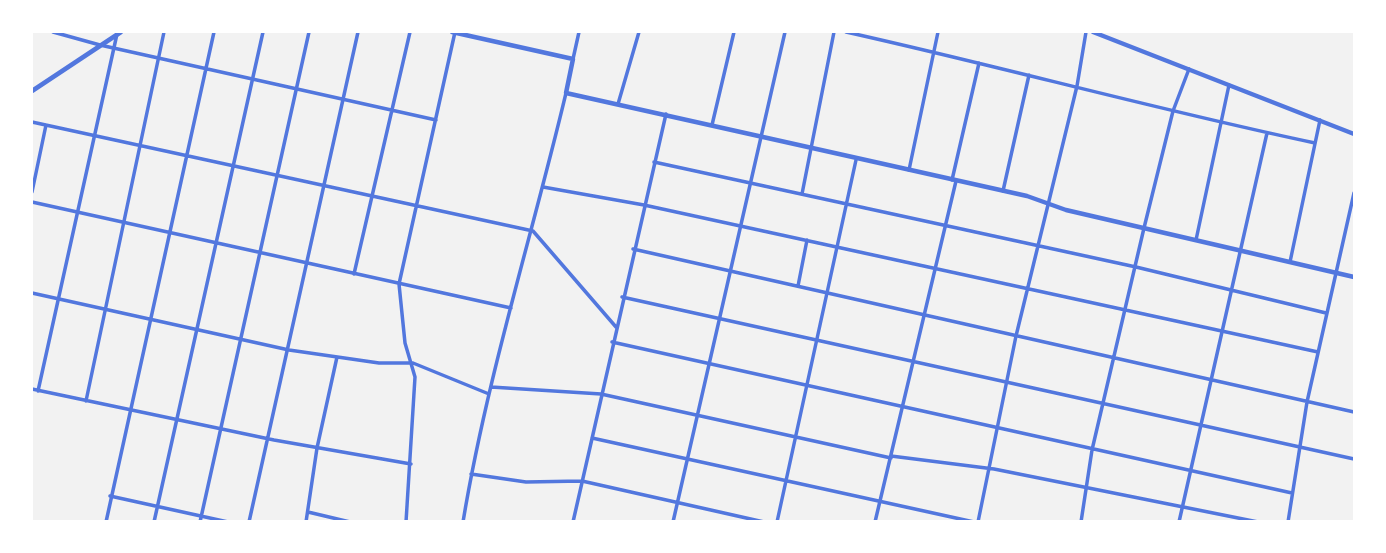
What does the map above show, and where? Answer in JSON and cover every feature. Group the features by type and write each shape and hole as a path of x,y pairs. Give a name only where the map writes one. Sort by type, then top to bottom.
{"street":[{"path":"53,32 113,48 436,120"},
{"path":"86,401 164,32"},
{"path":"106,522 214,32"},
{"path":"154,522 263,32"},
{"path":"200,522 309,32"},
{"path":"250,522 358,32"},
{"path":"355,274 410,32"},
{"path":"406,522 411,464 412,363 405,343 399,284 454,32 573,59"},
{"path":"463,522 489,394 533,231 579,32"},
{"path":"618,104 639,32"},
{"path":"712,125 734,32"},
{"path":"673,522 785,32"},
{"path":"802,195 834,32"},
{"path":"846,32 1077,86 1172,113 1315,143"},
{"path":"908,171 938,32"},
{"path":"592,438 976,522 1016,336 1077,86 1086,32"},
{"path":"1093,32 1354,134"},
{"path":"32,91 119,33"},
{"path":"38,391 113,48 119,33"},
{"path":"875,522 936,268 979,63"},
{"path":"1080,522 1092,449 1116,359 1144,228 1172,113 1189,69"},
{"path":"1003,191 1029,75"},
{"path":"1196,240 1229,85"},
{"path":"566,93 1003,191 1048,205 1354,277"},
{"path":"573,522 622,297 666,114"},
{"path":"1290,262 1320,120"},
{"path":"32,122 533,231 616,327"},
{"path":"32,192 46,125"},
{"path":"1179,522 1210,380 1243,250 1267,133"},
{"path":"777,522 856,160"},
{"path":"654,162 1136,267 1232,293 1326,313"},
{"path":"543,187 740,225 1318,352"},
{"path":"1288,522 1307,402 1354,193"},
{"path":"32,202 511,308"},
{"path":"797,287 807,240"},
{"path":"633,250 1354,411"},
{"path":"32,293 289,350 379,363 412,363 489,394"},
{"path":"622,297 1354,459"},
{"path":"612,342 1292,493"},
{"path":"306,522 317,447 337,357"},
{"path":"491,387 601,394 891,457 989,468 1258,522"},
{"path":"32,390 268,439 411,464"},
{"path":"471,474 526,482 582,481 764,522"},
{"path":"110,496 228,522"},
{"path":"308,512 351,522"}]}
